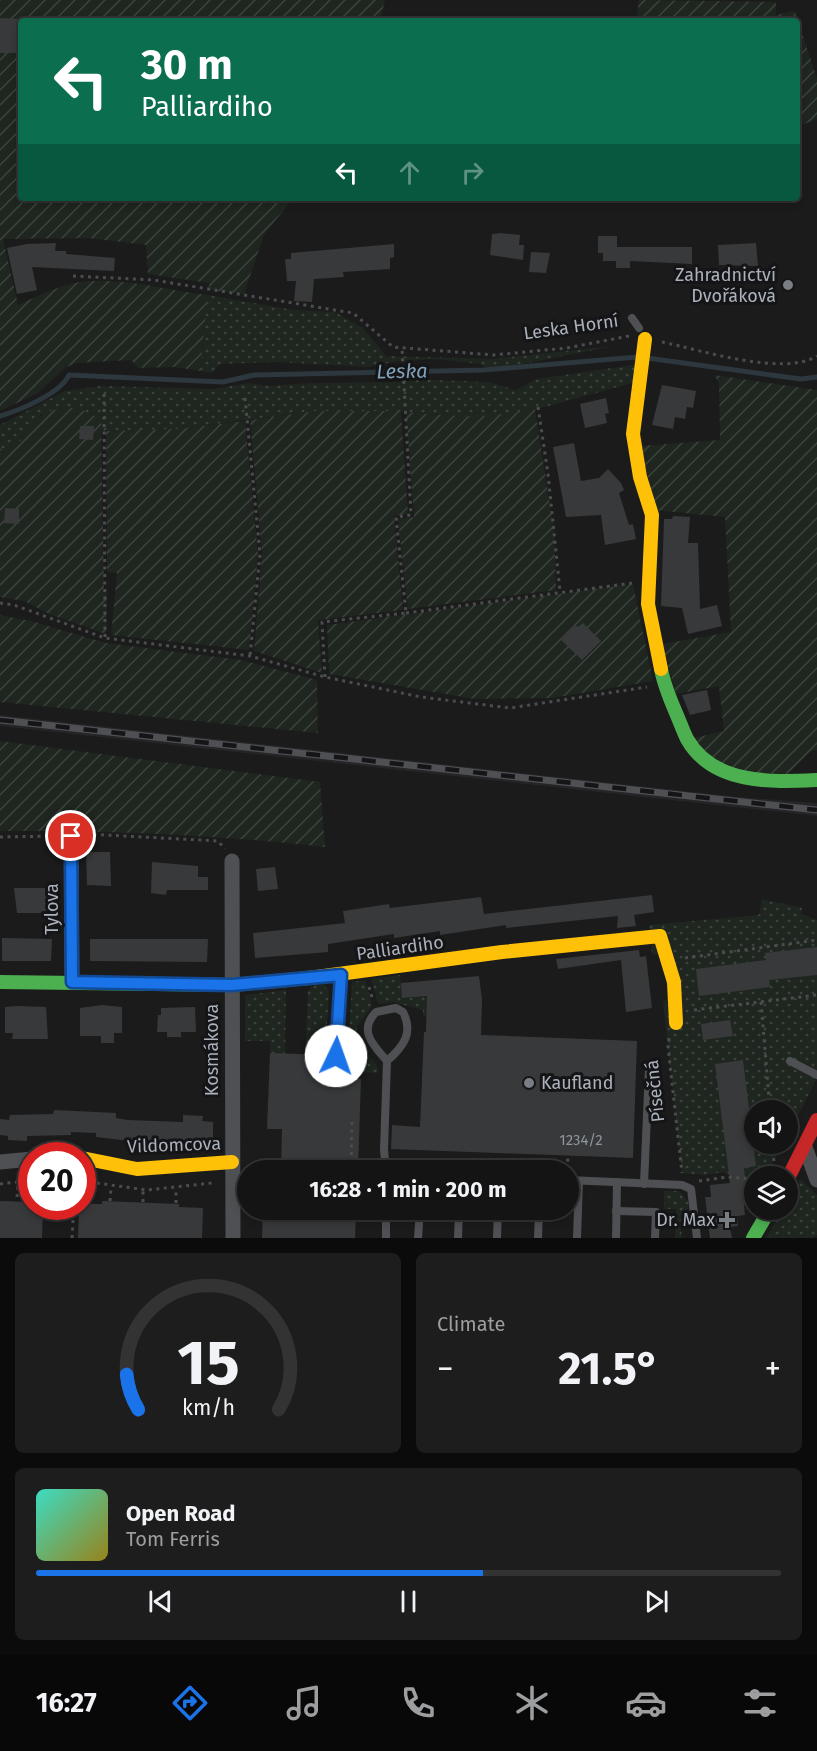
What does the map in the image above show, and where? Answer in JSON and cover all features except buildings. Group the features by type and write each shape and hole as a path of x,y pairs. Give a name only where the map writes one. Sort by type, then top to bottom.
{"street":[{"path":"642,345 633,434 640,477 652,514 648,604 663,684 687,739 699,755 713,765 732,774 767,782 817,780"},
{"name":"Tylova","path":"71,836 72,982"},
{"name":"Kosmákova","path":"232,861 233,1238"},
{"name":"Palliardiho","path":"0,982 232,985 341,975 502,952 660,936 668,960"},
{"path":"668,960 674,982 676,1017"},
{"path":"795,1166 817,1120"},
{"path":"805,1147 817,1180"},
{"name":"Vildomcova","path":"96,1157 137,1168 232,1162"},
{"path":"0,1162 18,1158"},
{"path":"753,1238 764,1220"}],"lane":[{"path":"632,318 642,345"},
{"path":"336,1056 341,975"},
{"path":"383,1160 387,1061 368,1037 369,1019 376,1012 396,1008 403,1012 408,1021 406,1039 400,1049 387,1061"},
{"path":"790,1061 817,1075"},
{"path":"644,1184 649,1069"},
{"path":"579,1181 682,1185 691,1189 697,1238"},
{"path":"616,1238 617,1182"},
{"path":"616,1210 656,1212 655,1238"},
{"path":"386,1220 386,1238"},
{"path":"418,1238 419,1220"},
{"path":"458,1238 459,1220"},
{"path":"497,1238 498,1220"},
{"path":"538,1238 539,1220"},
{"path":"577,1238 578,1220"}],"path":[{"name":"Leska Horní","path":"73,276 154,280 354,313 393,347 493,355 567,348 624,336 642,345"},
{"path":"665,343 777,364 809,361 817,356"},
{"path":"402,348 411,515 396,517 406,613"},
{"path":"104,394 105,638"},
{"path":"245,398 260,554 250,656"},
{"path":"538,408 548,474 560,591"},
{"path":"325,678 322,622 648,581"},
{"path":"0,603 14,605 105,638 250,656 325,678 421,697 510,708 663,684"},
{"path":"0,837 80,834 218,841 232,861"},
{"path":"668,960 817,940"},
{"path":"366,971 376,1012"},
{"path":"676,1017 817,995"},
{"path":"761,1002 769,1100"},
{"name":"Písečná","path":"676,1017 668,1047 682,1173"},
{"path":"351,1160 352,1119"},
{"path":"568,1156 568,1160"},
{"path":"0,1184 18,1182 17,1197"},
{"path":"110,1200 111,1187"},
{"path":"176,1203 177,1188"},
{"path":"143,1190 143,1202"},
{"path":"72,1238 73,1220"}],"shaded area":[{"path":"0,0 385,0 381,18 18,18 18,201 291,201 264,235 244,294 209,290 209,283 148,274 146,245 89,238 3,239 18,305 64,286 93,281 136,283 208,295 200,371 175,367 138,368 131,360 77,363 66,367 38,393 0,411"},
{"path":"639,0 776,2 776,15 795,11 797,18 636,18"},
{"path":"800,26 817,79 817,119 800,126"},
{"path":"208,295 293,310 335,312 363,328 386,356 491,359 614,346 512,366 501,372 489,370 480,364 437,359 398,361 368,367 278,362 220,364 212,373 200,371"},
{"path":"639,364 636,382 541,408 495,417 468,418 401,411 316,411 176,429 101,431 101,420 41,414 18,445 0,449 0,425 65,391 101,386 213,389 248,383 268,386 399,382 404,379 489,382 516,390 537,379"},
{"path":"714,375 817,390 817,750 812,750 788,774 730,773 689,739 724,731 719,686 676,694 662,644 731,632 725,517 654,510 640,446 720,440 719,383"},
{"path":"79,408 101,420 104,592 107,592 106,634 49,614 24,601 0,597 0,449 18,445 36,419 42,415 56,410"},
{"path":"535,409 554,531 556,590 408,609 398,519 414,517 406,412 471,416"},
{"path":"316,411 401,411 408,514 394,516 403,610 318,620 322,673 254,651 262,553 250,420"},
{"path":"245,421 258,554 249,650 111,635 117,573 107,572 106,431 176,429"},
{"path":"633,584 653,681 552,698 475,699 329,674 327,625"},
{"path":"0,615 31,621 106,643 241,660 317,680 318,733 0,702"},
{"path":"0,715 738,797 817,803 817,816 0,726"},
{"path":"0,741 320,782 325,847 163,834 0,831"},
{"path":"762,899 802,908 801,914 817,920 817,1078 798,1115 798,1100 744,1100 744,1154 777,1154 771,1166 744,1166 744,1182 724,1172 703,1175 682,1173 663,1001 668,999 663,954 652,955 649,925 759,915"},
{"path":"400,975 403,998 481,992 431,1016 423,1016 423,1010 393,1002 378,1004 371,979"},
{"path":"365,980 372,1007 357,1026 355,1054 348,1054 352,982"},
{"path":"324,984 329,991 325,1055 305,1054 308,991 312,986"},
{"path":"286,990 285,1054 270,1053 270,1041 245,1041 245,995"},
{"path":"358,1035 362,1047 376,1064 379,1073 356,1072"},
{"path":"800,1179 817,1195 817,1235 813,1238 766,1238 777,1220 798,1220 798,1183"},
{"path":"664,1191 679,1191 688,1201 689,1218 680,1221 682,1238 675,1238 676,1209 664,1209"}],"waterway":[{"name":"Leska","path":"0,416 48,395 57,389 69,375 223,382 254,375 484,370 637,357"},
{"name":"Leska","path":"647,358 801,379 817,377"}],"railway":[{"path":"0,720 817,810"}],"traffic: fast":[{"path":"661,669 667,692 687,739 698,754 712,765 728,773 763,780 817,780"},
{"path":"0,982 232,985 309,978"},
{"path":"753,1238 764,1220"}],"traffic: slow":[{"path":"645,339 633,434 640,477 652,515 648,604 661,669"},
{"path":"309,978 502,952 660,936 674,982 676,1023"},
{"path":"96,1161 137,1169 232,1162"}],"traffic: jam":[{"path":"794,1166 817,1120"}],"place":[{"name":"Zahradnictví Dvořáková","path":"788,285"},
{"name":"Kaufland","path":"529,1083"},
{"name":"Dr. Max","path":"727,1220"}],"route":[{"path":"71,836 72,982 232,985 341,975 336,1056"}]}
